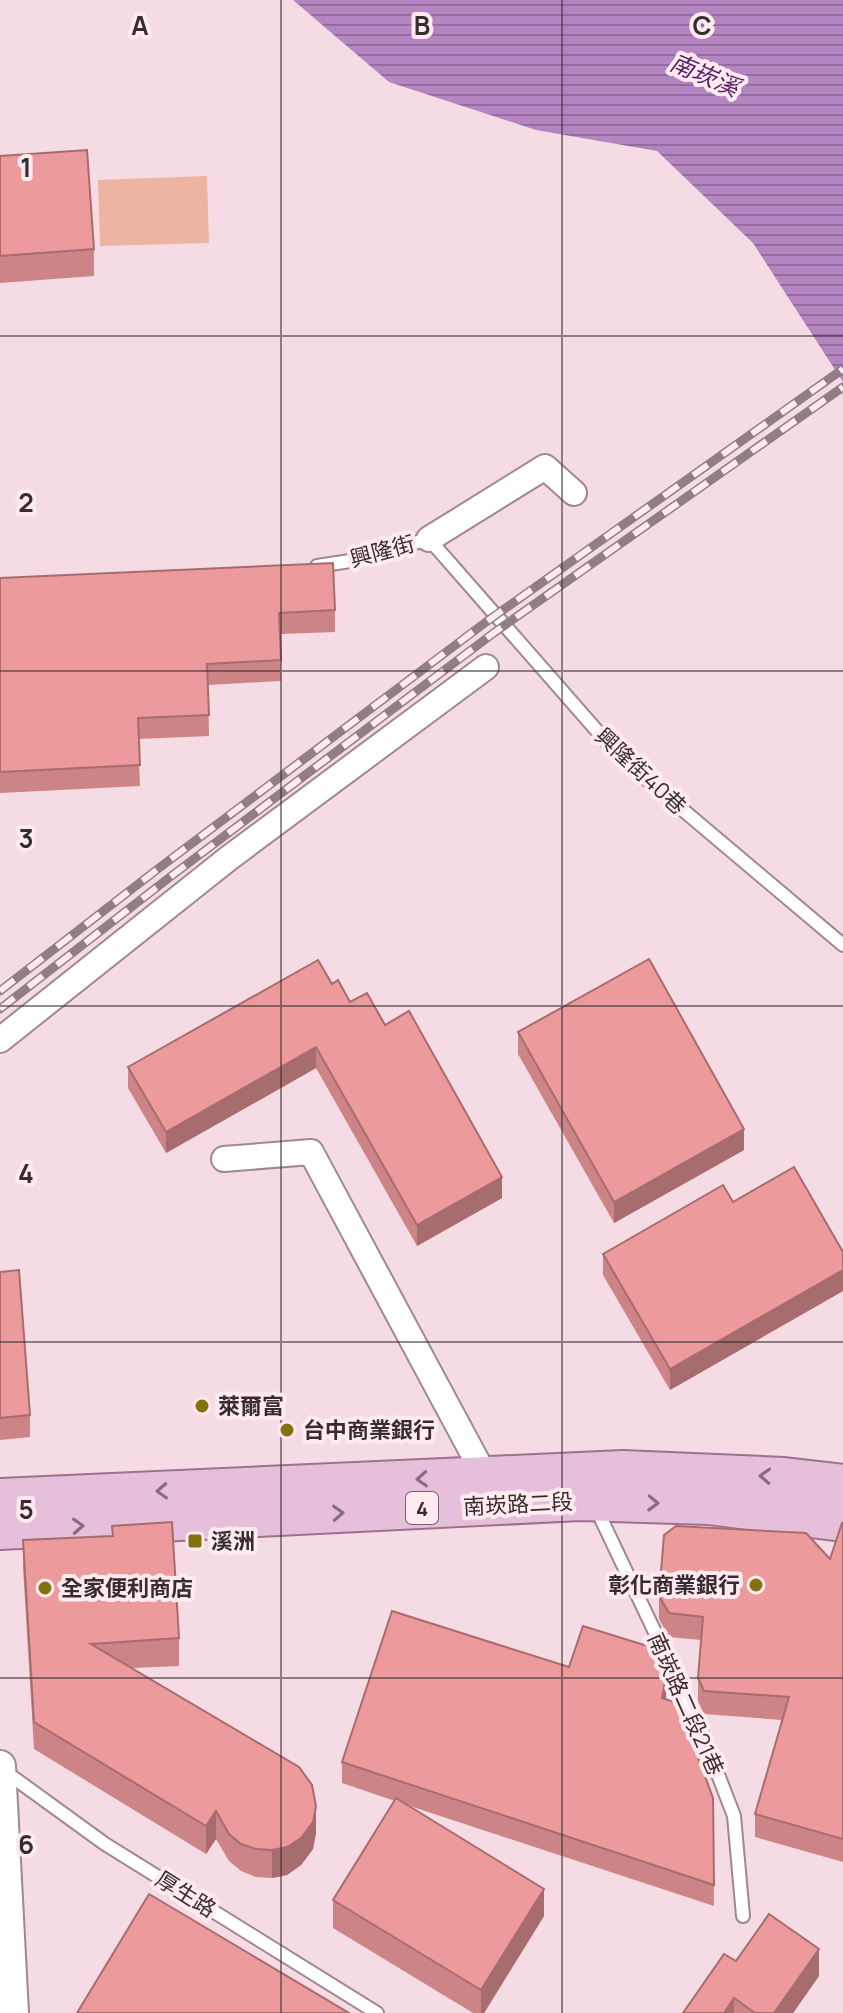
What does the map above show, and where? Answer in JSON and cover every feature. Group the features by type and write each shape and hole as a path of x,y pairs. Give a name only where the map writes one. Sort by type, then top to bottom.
{"main road":[{"name":"南崁路二段","path":"0,1498 623,1470 784,1477 843,1484"},
{"name":"南崁路二段","path":"0,1530 593,1501 709,1505 843,1522"}],"street":[{"path":"429,539 545,467 574,493"},
{"path":"0,1040 229,858 486,667"},
{"path":"224,1159 311,1152 485,1476"},
{"path":"0,1767 13,2013"}],"lane":[{"name":"興隆街","path":"307,568 350,561 429,539"},
{"name":"興隆街40巷","path":"429,539 619,756 843,945"},
{"name":"南崁路二段21巷","path":"593,1501 699,1725 734,1816 743,1916"},
{"name":"厚生路","path":"0,1767 105,1844 377,2013"}],"shaded area":[{"path":"207,176 209,243 100,246 98,180"}],"water":[{"name":"南崁溪","path":"293,0 843,0 843,382 753,243 657,151 536,130 389,82"}],"building":[{"path":"87,150 94,249 0,256 0,156"},
{"path":"333,563 335,610 279,613 281,660 207,664 209,715 138,718 140,765 0,772 0,578"},
{"path":"649,959 744,1129 614,1202 518,1032"},
{"path":"318,960 332,984 338,980 350,1002 367,993 385,1025 409,1011 502,1177 417,1225 316,1047 166,1132 128,1067"},
{"path":"794,1167 843,1252 843,1270 670,1369 603,1254 723,1185 733,1202"},
{"path":"19,1270 30,1415 0,1418 0,1272"},
{"path":"172,1522 179,1638 91,1644 299,1767 312,1785 316,1806 313,1822 301,1838 287,1847 256,1849 241,1844 229,1834 216,1811 206,1826 34,1722 23,1540 113,1536 112,1526"},
{"path":"842,1523 843,1839 755,1814 789,1697 704,1691 698,1678 703,1617 669,1613 659,1596 664,1535 676,1526 806,1533 830,1559"},
{"path":"392,1611 569,1667 583,1626 654,1648 666,1677 662,1698 678,1703 713,1798 714,1885 342,1762"},
{"path":"396,1798 544,1889 481,1990 333,1900"},
{"path":"149,1894 349,2013 77,2013"},
{"path":"769,1914 819,1949 774,2013 755,2013 734,1998 724,2013 683,2013 724,1954 736,1961"}],"railway":[{"path":"0,991 486,622 843,369"},
{"path":"0,1009 495,632 843,387"}],"place":[{"name":"萊爾富","path":"202,1406"},
{"name":"台中商業銀行","path":"287,1430"},
{"name":"溪洲","path":"195,1541"},
{"name":"彰化商業銀行","path":"756,1585"},
{"name":"全家便利商店","path":"45,1588"}]}
